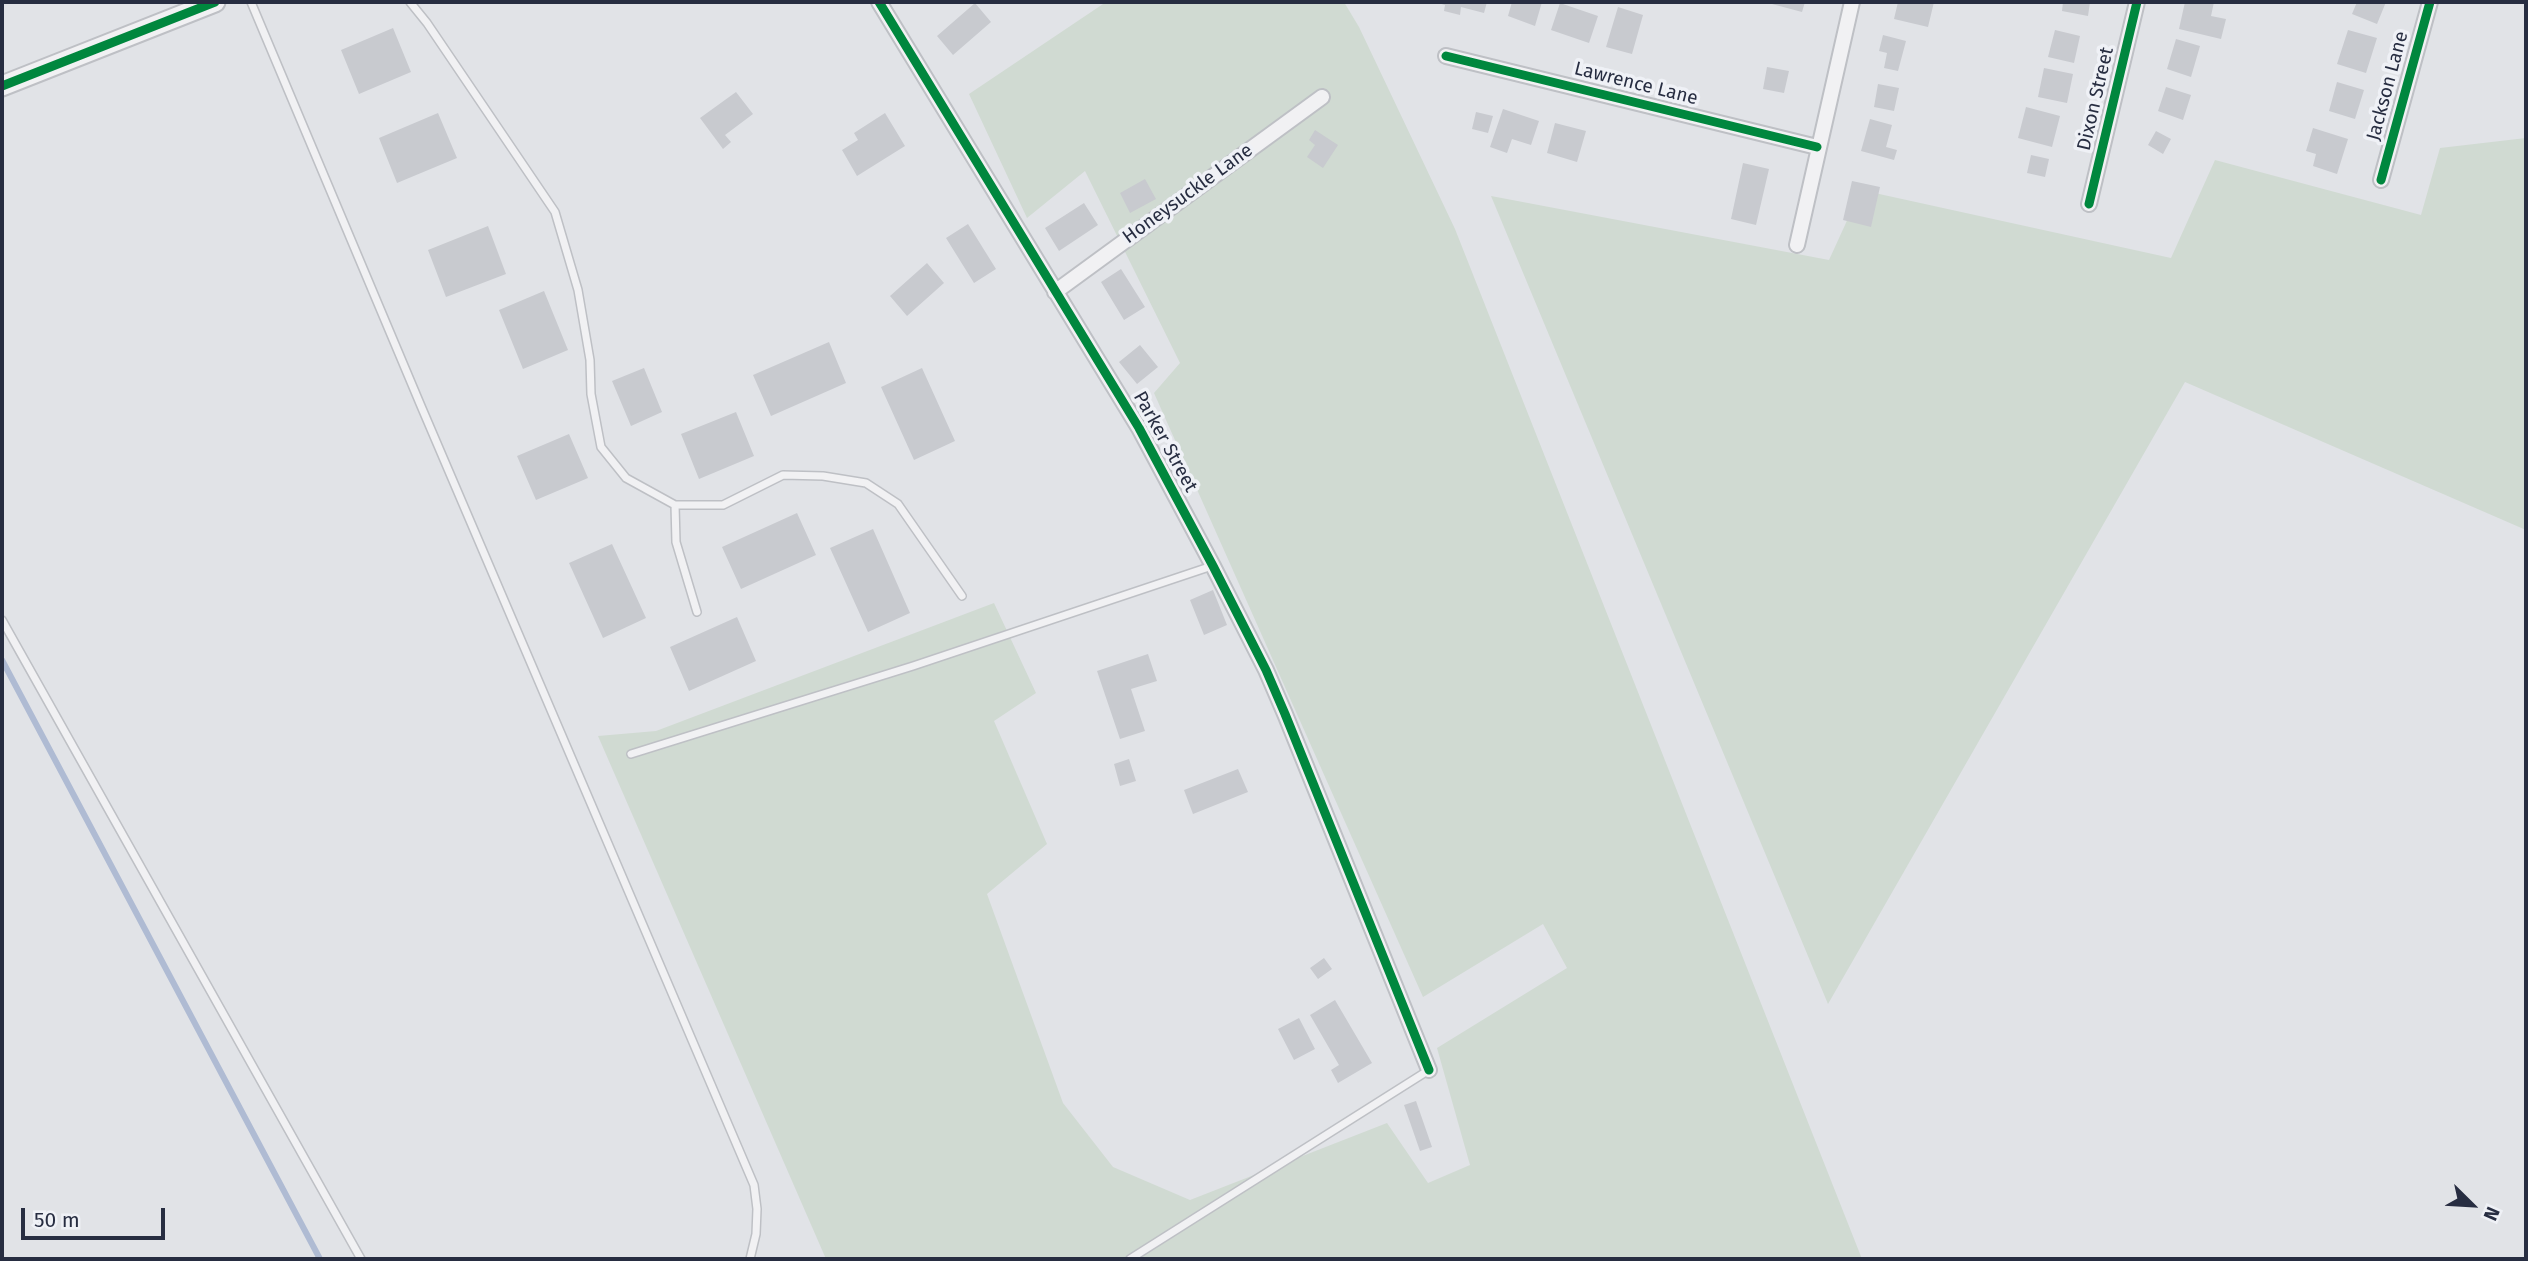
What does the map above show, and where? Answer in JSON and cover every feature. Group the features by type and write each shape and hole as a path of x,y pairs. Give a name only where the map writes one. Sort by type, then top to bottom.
{"street":[{"name":"Parker Street","path":"879,2 1139,428 1213,566 1271,681 1429,1070"},
{"path":"1797,245 1852,2"},
{"name":"Dixon Street","path":"2089,204 2137,2"},
{"name":"Jackson Lane","path":"2381,180 2430,2"},
{"path":"2,86 207,3"},
{"name":"Lawrence Lane","path":"1446,56 1818,147"},
{"name":"Honeysuckle Lane","path":"1055,292 1322,97"}],"lane":[{"path":"251,2 754,1185 756,1234 750,1259"},
{"path":"410,2 555,212 578,290 590,360 591,394 601,447 626,478 675,505 723,505 783,475 823,476 866,483 898,504 962,596"},
{"path":"675,505 676,542 697,612"},
{"path":"631,754 913,666 1213,566"},
{"path":"2,620 361,1259"},
{"path":"1130,1259 1429,1070"}],"shaded area":[{"path":"1106,2 1344,2 1359,27 1455,229 1862,1259 826,1259 598,736 656,731 994,603 1036,693 994,721 1047,844 987,894 1063,1103 1113,1167 1190,1200 1387,1123 1428,1183 1470,1165 1437,1048 1567,968 1543,924 1423,997 1154,393 1180,363 1085,171 1027,218 969,94"},
{"path":"2526,138 2526,530 2185,382 1828,1004 1491,196 1829,260 1861,190 2171,258 2215,160 2421,215 2440,148"}],"building":[{"path":"1434,2 1487,2 1484,13 1461,7 1460,15 1444,11 1445,5"},
{"path":"1512,2 1542,2 1535,26 1508,16"},
{"path":"1805,2 1802,12 1772,4"},
{"path":"1898,2 1934,2 1928,27 1894,19"},
{"path":"2063,2 2090,2 2088,16 2062,11"},
{"path":"2185,2 2214,2 2211,16 2226,19 2221,39 2179,29"},
{"path":"2357,2 2386,2 2377,24 2352,14"},
{"path":"975,3 991,22 953,55 937,36"},
{"path":"1560,3 1598,16 1589,43 1551,30"},
{"path":"1618,7 1643,15 1632,54 1606,47"},
{"path":"393,28 411,72 359,94 341,50"},
{"path":"2055,30 2080,36 2074,63 2048,57"},
{"path":"2348,30 2377,38 2366,73 2337,64"},
{"path":"1883,35 1906,41 1898,71 1884,68 1887,53 1879,51"},
{"path":"2176,39 2200,46 2191,77 2167,69"},
{"path":"1767,67 1789,71 1784,93 1763,89"},
{"path":"2044,68 2073,74 2067,103 2038,97"},
{"path":"2337,82 2364,90 2355,119 2329,111"},
{"path":"1878,84 1899,88 1894,111 1874,107"},
{"path":"2166,87 2191,95 2183,120 2158,111"},
{"path":"736,92 753,114 725,135 731,142 723,149 700,118"},
{"path":"2026,107 2060,116 2052,147 2018,138"},
{"path":"1503,109 1539,121 1531,145 1512,139 1507,153 1490,147"},
{"path":"1476,112 1493,116 1488,133 1472,129"},
{"path":"438,113 457,158 397,183 379,138"},
{"path":"885,113 905,146 857,176 842,150 858,140 854,133"},
{"path":"1870,119 1892,125 1886,147 1897,150 1894,160 1861,151"},
{"path":"1555,123 1586,131 1577,162 1547,153"},
{"path":"2313,128 2348,139 2337,174 2313,166 2316,154 2306,151"},
{"path":"1315,130 1338,145 1323,168 1307,157 1315,145 1309,140"},
{"path":"2156,131 2171,139 2163,154 2148,145"},
{"path":"2031,155 2049,159 2045,177 2027,173"},
{"path":"1743,163 1769,169 1756,225 1731,219"},
{"path":"1145,179 1156,199 1130,213 1120,193"},
{"path":"1852,181 1880,187 1871,227 1843,220"},
{"path":"1084,203 1098,225 1059,251 1045,228"},
{"path":"968,224 996,269 974,283 946,238"},
{"path":"488,226 506,274 446,297 428,250"},
{"path":"927,263 944,283 907,316 890,296"},
{"path":"1121,269 1145,307 1124,320 1101,282"},
{"path":"544,291 568,350 523,369 499,310"},
{"path":"829,342 846,383 771,416 753,375"},
{"path":"1140,345 1158,367 1137,384 1119,362"},
{"path":"644,368 662,412 631,426 612,381"},
{"path":"922,368 955,441 914,460 881,387"},
{"path":"736,412 754,456 699,479 681,434"},
{"path":"569,434 588,478 536,500 517,456"},
{"path":"797,513 816,555 741,589 722,547"},
{"path":"873,529 910,613 868,632 830,548"},
{"path":"612,544 646,618 603,638 569,563"},
{"path":"1213,590 1227,625 1204,635 1190,600"},
{"path":"737,617 756,661 689,691 670,647"},
{"path":"1148,654 1157,681 1131,689 1145,731 1120,739 1097,671"},
{"path":"1129,759 1136,781 1120,786 1114,764"},
{"path":"1238,769 1248,792 1193,814 1184,790"},
{"path":"1324,958 1332,969 1318,979 1310,968"},
{"path":"1335,1000 1372,1063 1338,1083 1331,1070 1339,1065 1310,1015"},
{"path":"1299,1018 1315,1049 1294,1060 1278,1029"},
{"path":"1416,1101 1432,1147 1420,1151 1404,1105"}],"waterway":[{"path":"2,660 320,1259"}],"cycle path":[{"path":"2,86 215,2"},
{"path":"879,2 1139,428 1213,566 1266,670 1285,714 1429,1070"},
{"path":"2089,204 2137,2"},
{"path":"2381,180 2430,2"},
{"path":"1446,56 1817,147"}]}
